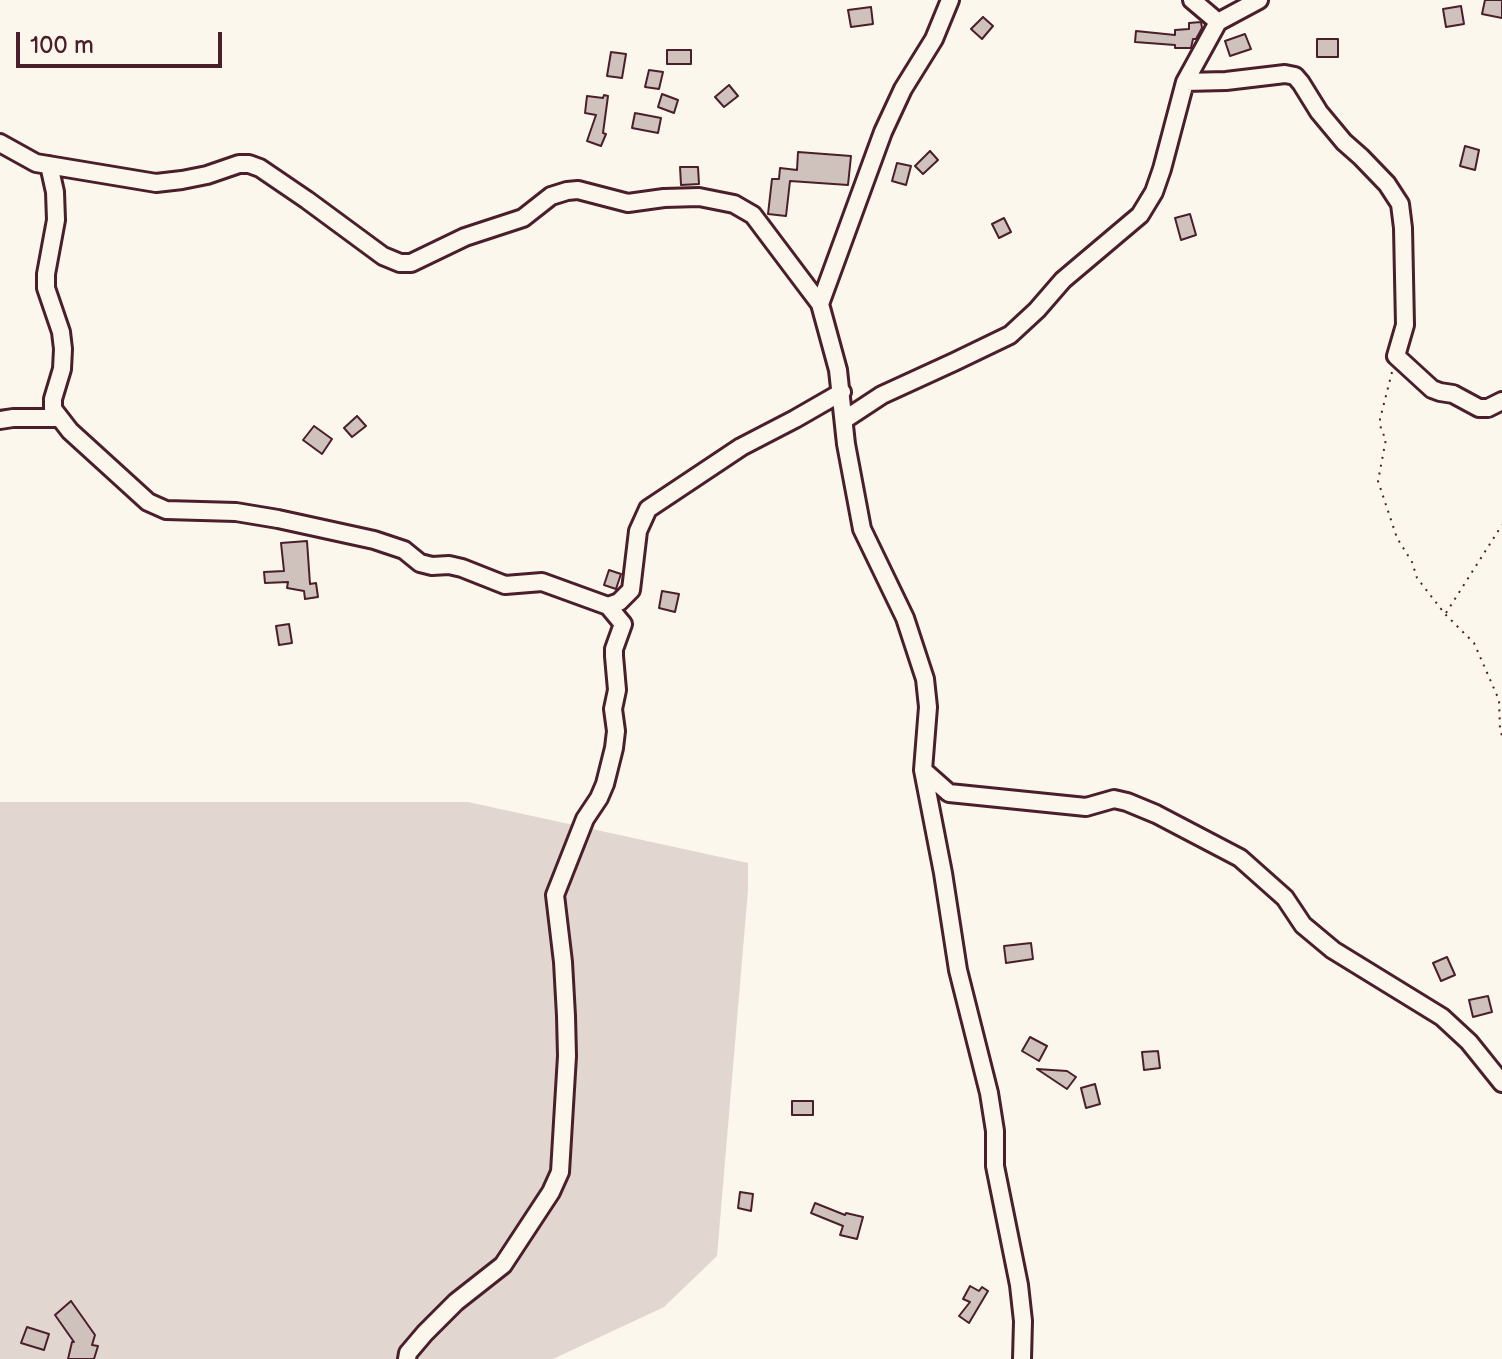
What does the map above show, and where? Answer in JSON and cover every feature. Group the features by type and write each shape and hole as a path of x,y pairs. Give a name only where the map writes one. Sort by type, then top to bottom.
{"street":[{"path":"820,304 883,132 903,89 934,39 950,0"},
{"path":"1192,0 1218,22"},
{"path":"844,420 882,395 1010,335 1063,280 1140,215 1154,192 1162,169 1185,82 1218,22 1259,0"},
{"path":"1185,82 1285,74 1295,76 1319,112 1387,184 1400,204 1405,325 1396,356 1432,389 1453,394 1479,408 1488,408 1502,401"},
{"path":"0,143 36,163 156,183 249,164 260,168 307,200 383,256 400,263 411,263 465,237 523,218 551,196 567,191 578,190 628,203 699,197 734,204 753,215 820,304 838,370 851,474 862,529 905,618 925,679 928,707 923,770 958,970 989,1093 995,1131 995,1166 1019,1285 1023,1321 1022,1359"},
{"path":"49,165 55,192 56,220 46,288 61,332 63,349 53,409 148,502 166,510 236,512 278,519 382,543 404,550 420,563 462,568 505,585 542,582 608,606 621,620 623,628"},
{"path":"407,1359 408,1353 425,1333 456,1302 503,1265 551,1192 560,1172 567,1056 563,962 555,895 585,819 599,798 611,760 616,731 613,713 617,690 614,649 630,617 638,531 648,509 741,447 842,392"},
{"path":"0,420 59,418"},
{"path":"608,606 619,602 631,590"},
{"path":"923,770 949,793 1086,807 1114,799 1127,802 1240,858 1285,898 1303,925 1333,950 1442,1017 1469,1042 1502,1083"}],"path":[{"path":"1396,356 1380,419 1386,439 1378,481 1397,538 1412,562 1417,578 1445,614 1474,643 1499,700 1502,736"},
{"path":"1445,614 1502,525"}],"shaded area":[{"path":"0,802 468,802 748,863 717,1256 664,1307 553,1359 0,1359"}],"building":[{"path":"1485,0 1502,0 1502,18 1482,14"},
{"path":"1461,6 1464,24 1446,27 1443,9"},
{"path":"871,7 873,24 851,27 848,10"},
{"path":"983,17 993,26 982,39 971,29"},
{"path":"1201,22 1202,28 1193,39 1191,48 1135,42 1136,31 1175,35 1175,30 1189,29 1189,23"},
{"path":"1245,34 1251,49 1230,56 1225,41"},
{"path":"1317,39 1338,39 1338,57 1317,57"},
{"path":"667,50 691,50 691,64 667,64"},
{"path":"611,52 626,54 622,78 607,76"},
{"path":"649,70 663,72 659,89 645,87"},
{"path":"729,85 738,96 724,107 715,97"},
{"path":"662,94 678,100 674,113 658,107"},
{"path":"604,95 608,96 603,133 606,134 601,146 587,141 596,115 585,113 587,96 603,98"},
{"path":"635,113 661,118 658,133 632,128"},
{"path":"1465,146 1479,150 1475,170 1460,166"},
{"path":"930,151 938,160 923,174 915,166"},
{"path":"798,152 851,156 848,185 790,181 786,216 768,214 772,179 779,179 780,168 797,170"},
{"path":"897,163 911,166 906,185 892,181"},
{"path":"680,167 698,167 699,184 681,185"},
{"path":"1190,214 1196,235 1181,240 1175,218"},
{"path":"1004,218 1011,232 999,238 992,224"},
{"path":"357,416 366,426 352,437 344,428"},
{"path":"314,426 332,439 322,454 303,440"},
{"path":"307,541 310,584 316,583 318,597 305,599 304,591 287,588 288,582 265,583 264,572 284,571 281,543"},
{"path":"609,570 621,574 616,589 604,585"},
{"path":"662,591 679,594 675,612 659,608"},
{"path":"289,624 292,643 279,645 276,626"},
{"path":"1031,943 1033,959 1006,963 1004,946"},
{"path":"1447,957 1455,975 1441,981 1433,963"},
{"path":"1488,996 1492,1012 1473,1017 1469,1000"},
{"path":"1030,1037 1047,1046 1039,1061 1022,1051"},
{"path":"1158,1051 1160,1068 1144,1070 1142,1052"},
{"path":"1037,1069 1067,1071 1076,1077 1067,1089"},
{"path":"1095,1084 1100,1104 1086,1108 1081,1088"},
{"path":"792,1101 813,1101 813,1115 792,1115"},
{"path":"740,1192 753,1194 751,1211 738,1208"},
{"path":"815,1203 845,1215 863,1217 857,1239 840,1235 843,1226 811,1213"},
{"path":"970,1286 979,1291 982,1287 988,1291 969,1323 959,1316 970,1302 963,1299"},
{"path":"71,1301 95,1335 92,1345 98,1346 94,1359 68,1359 74,1342 55,1315"},
{"path":"27,1327 49,1334 44,1350 21,1343"}]}
